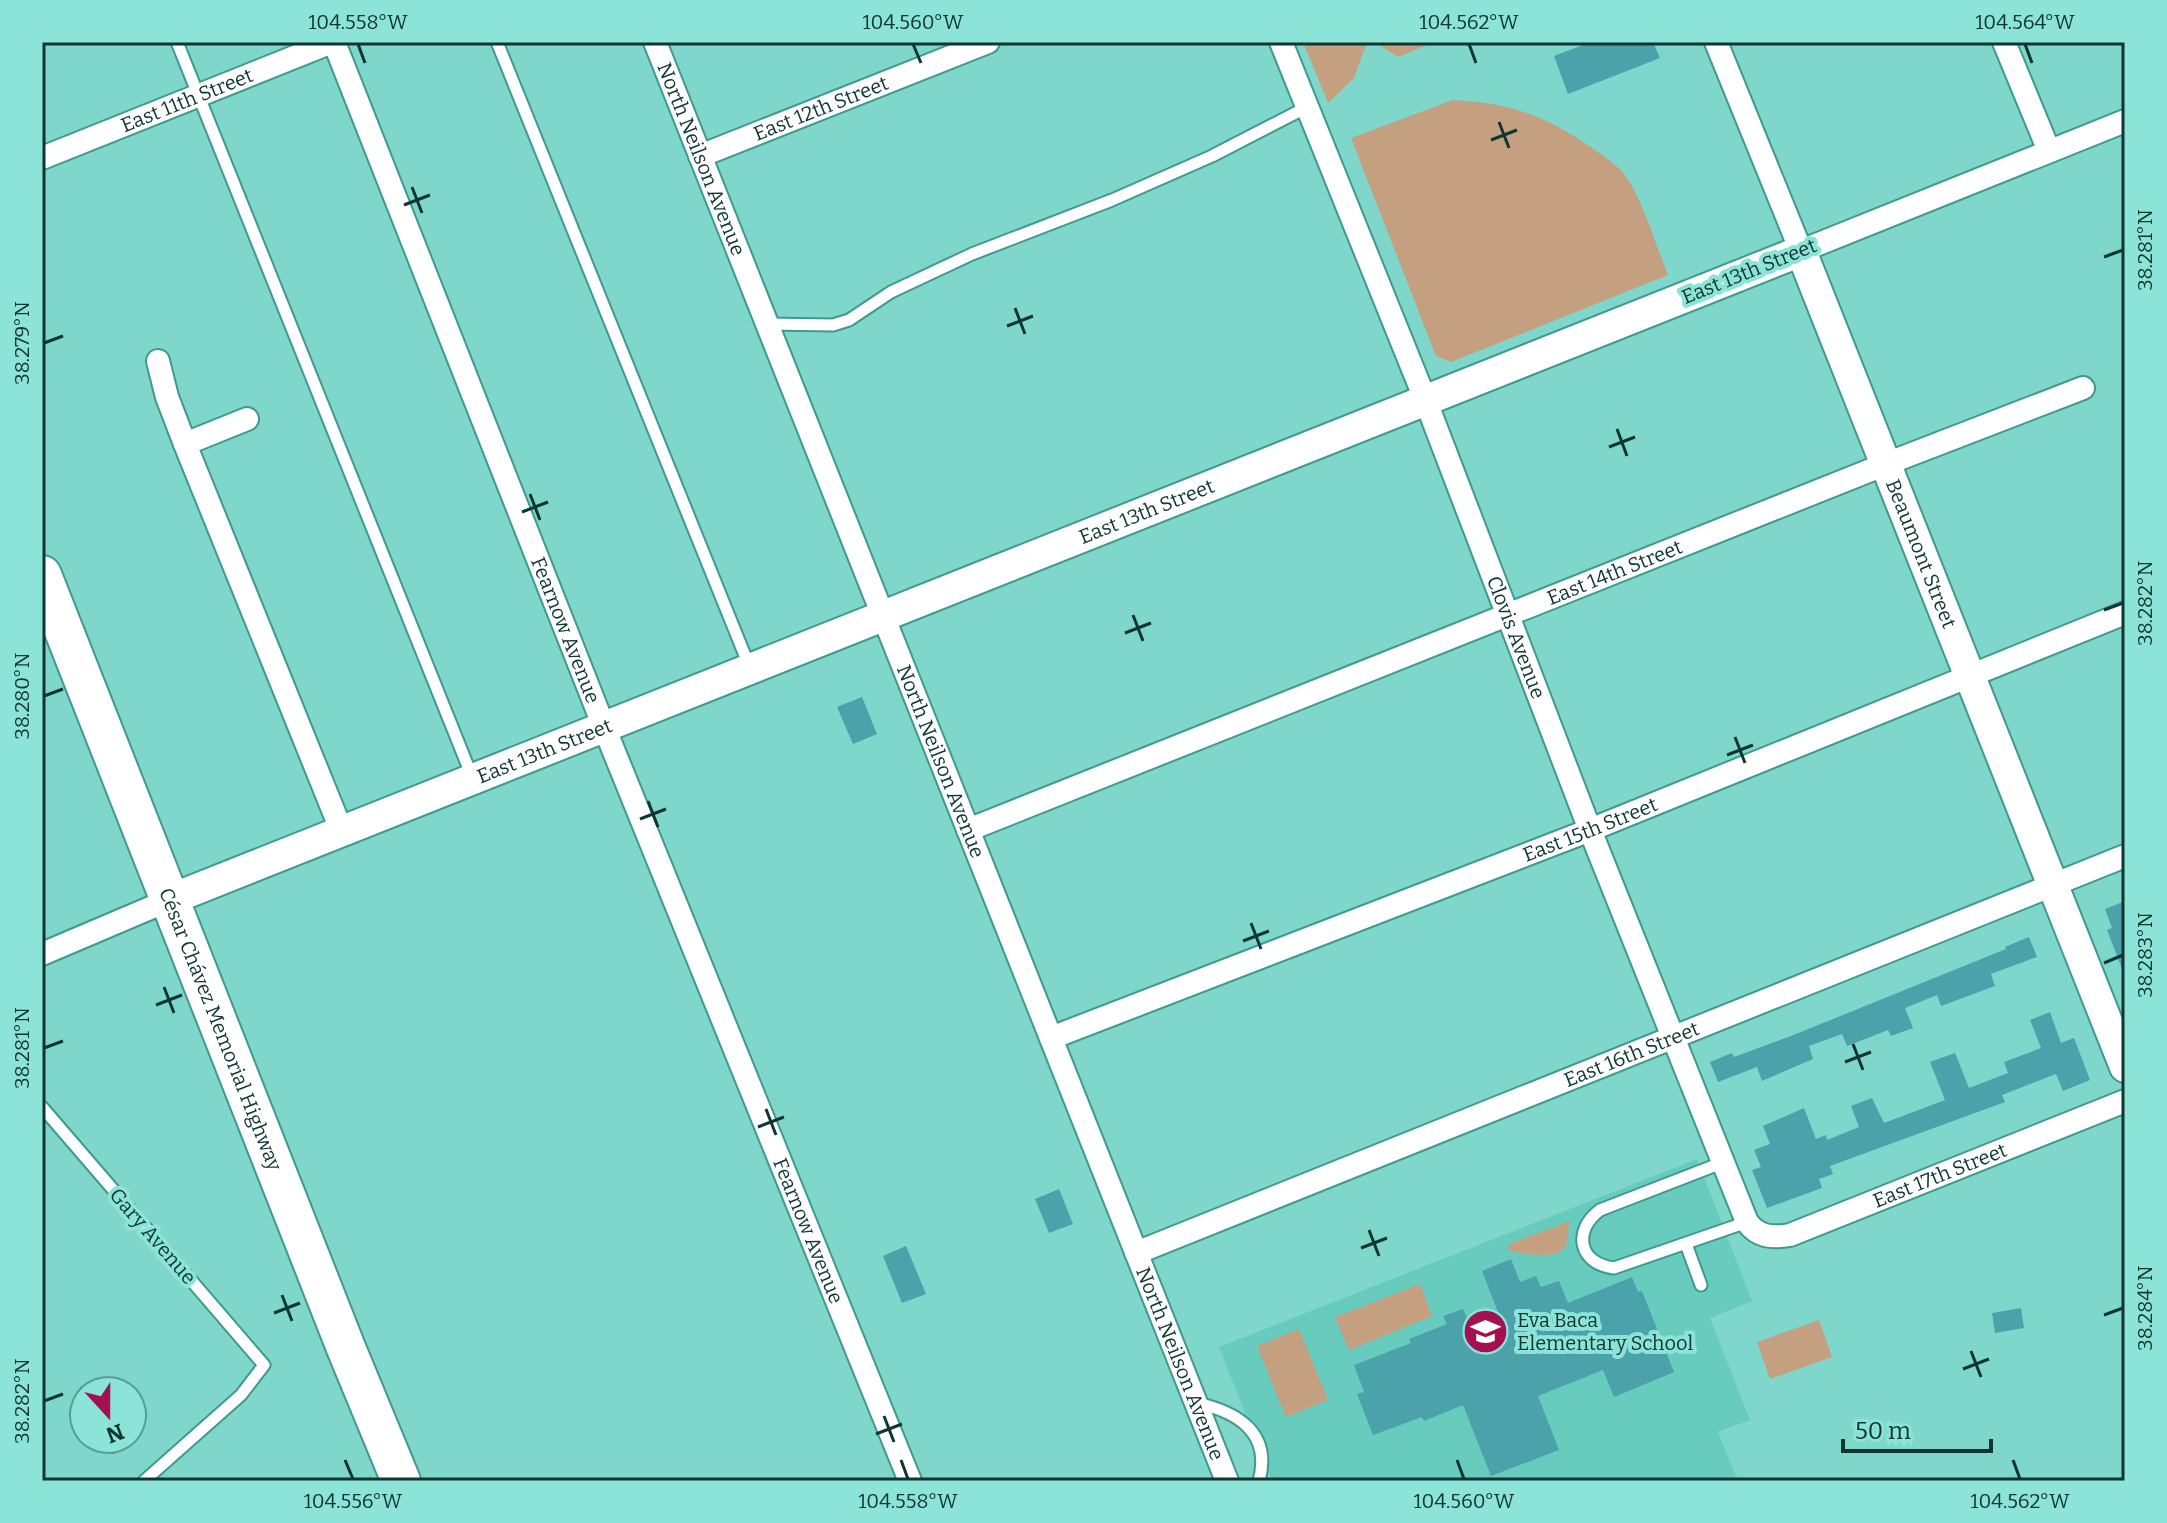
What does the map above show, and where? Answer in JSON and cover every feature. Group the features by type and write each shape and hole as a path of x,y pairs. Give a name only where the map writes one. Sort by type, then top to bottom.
{"highway":[{"name":"César Chávez Memorial Highway","path":"42,575 401,1481"}],"street":[{"name":"East 11th Street","path":"42,158 333,42"},
{"name":"Fearnow Avenue","path":"333,42 604,727 910,1481"},
{"name":"North Neilson Avenue","path":"655,42 1227,1481"},
{"name":"East 12th Street","path":"700,156 988,42"},
{"name":"Clovis Avenue","path":"1281,42 1425,399 1590,830 1751,1227"},
{"name":"Beaumont Street","path":"1716,42 2125,1067"},
{"path":"2004,42 2049,151"},
{"name":"East 13th Street","path":"169,900 2125,121"},
{"path":"158,361 167,397 185,444 342,832"},
{"name":"East 14th Street","path":"968,830 2083,388"},
{"path":"185,444 247,419"},
{"name":"East 15th Street","path":"1051,1038 1590,830 2125,613"},
{"name":"East 16th Street","path":"1136,1253 2125,856"},
{"path":"42,954 169,900"},
{"name":"East 17th Street","path":"1751,1227 1773,1237 1790,1235 2125,1101"}],"lane":[{"path":"177,42 473,779"},
{"path":"497,42 750,669"},
{"path":"767,324 833,325 849,320 891,292 972,254 1112,200 1212,156 1307,107"},
{"name":"Gary Avenue","path":"42,1107 264,1365 241,1395 144,1481"},
{"path":"1724,1162 1600,1210 1587,1222 1583,1231 1586,1252 1593,1261 1614,1268 1751,1227"},
{"path":"1686,1244 1701,1285"},
{"path":"1196,1403 1220,1408 1246,1423 1256,1437 1261,1456 1259,1481"}],"shaded area":[{"path":"1303,42 1367,42 1354,78 1328,103"},
{"path":"1375,42 1435,42 1398,57"},
{"path":"1453,100 1493,104 1528,113 1561,128 1610,161 1631,184 1668,275 1451,362 1436,356 1351,138"},
{"name":"Eva Baca Elementary School","path":"1697,1159 1752,1301 1710,1318 1750,1420 1718,1432 1738,1481 1272,1481 1219,1347"},
{"path":"1570,1221 1565,1247 1555,1254 1538,1255 1508,1250 1509,1244"},
{"path":"1420,1284 1432,1316 1349,1350 1335,1317"},
{"path":"1819,1320 1832,1357 1770,1379 1757,1342"},
{"path":"1299,1329 1328,1400 1286,1417 1257,1346"}],"building":[{"path":"1591,42 1653,42 1660,58 1568,94 1554,56"},
{"path":"862,697 877,734 853,744 837,707"},
{"path":"2125,901 2124,974 2107,930 2112,928 2105,909"},
{"path":"2029,937 2037,957 1991,974 1995,986 1941,1006 1937,995 1905,1008 1913,1028 1891,1036 1888,1030 1847,1046 1842,1034 1809,1046 1813,1059 1762,1081 1757,1067 1718,1082 1710,1062 1732,1053 1734,1057 1791,1036"},
{"path":"2050,1012 2061,1043 2074,1038 2090,1080 2063,1091 2056,1074 2002,1095 2005,1102 1830,1166 1833,1174 1819,1179 1822,1188 1767,1208 1752,1170 1761,1167 1754,1150 1770,1144 1763,1126 1804,1108 1816,1139 1826,1135 1827,1140 1859,1127 1851,1106 1872,1098 1884,1123 1945,1100 1930,1062 1955,1053 1969,1088 2008,1073 2004,1062 2041,1048 2030,1020"},
{"path":"1059,1189 1073,1224 1049,1233 1035,1199"},
{"path":"906,1246 926,1294 902,1303 883,1256"},
{"path":"1511,1259 1520,1282 1536,1276 1541,1287 1559,1281 1568,1303 1632,1277 1638,1292 1642,1291 1674,1372 1614,1397 1603,1370 1538,1396 1559,1450 1491,1476 1463,1405 1424,1421 1422,1417 1373,1435 1357,1394 1364,1392 1354,1365 1411,1343 1409,1339 1447,1324 1443,1316 1463,1309 1472,1330 1501,1320 1482,1271"},
{"path":"2021,1308 2024,1328 1995,1333 1992,1313"}],"place":[{"name":"Eva Baca Elementary School","path":"1486,1332"}]}
